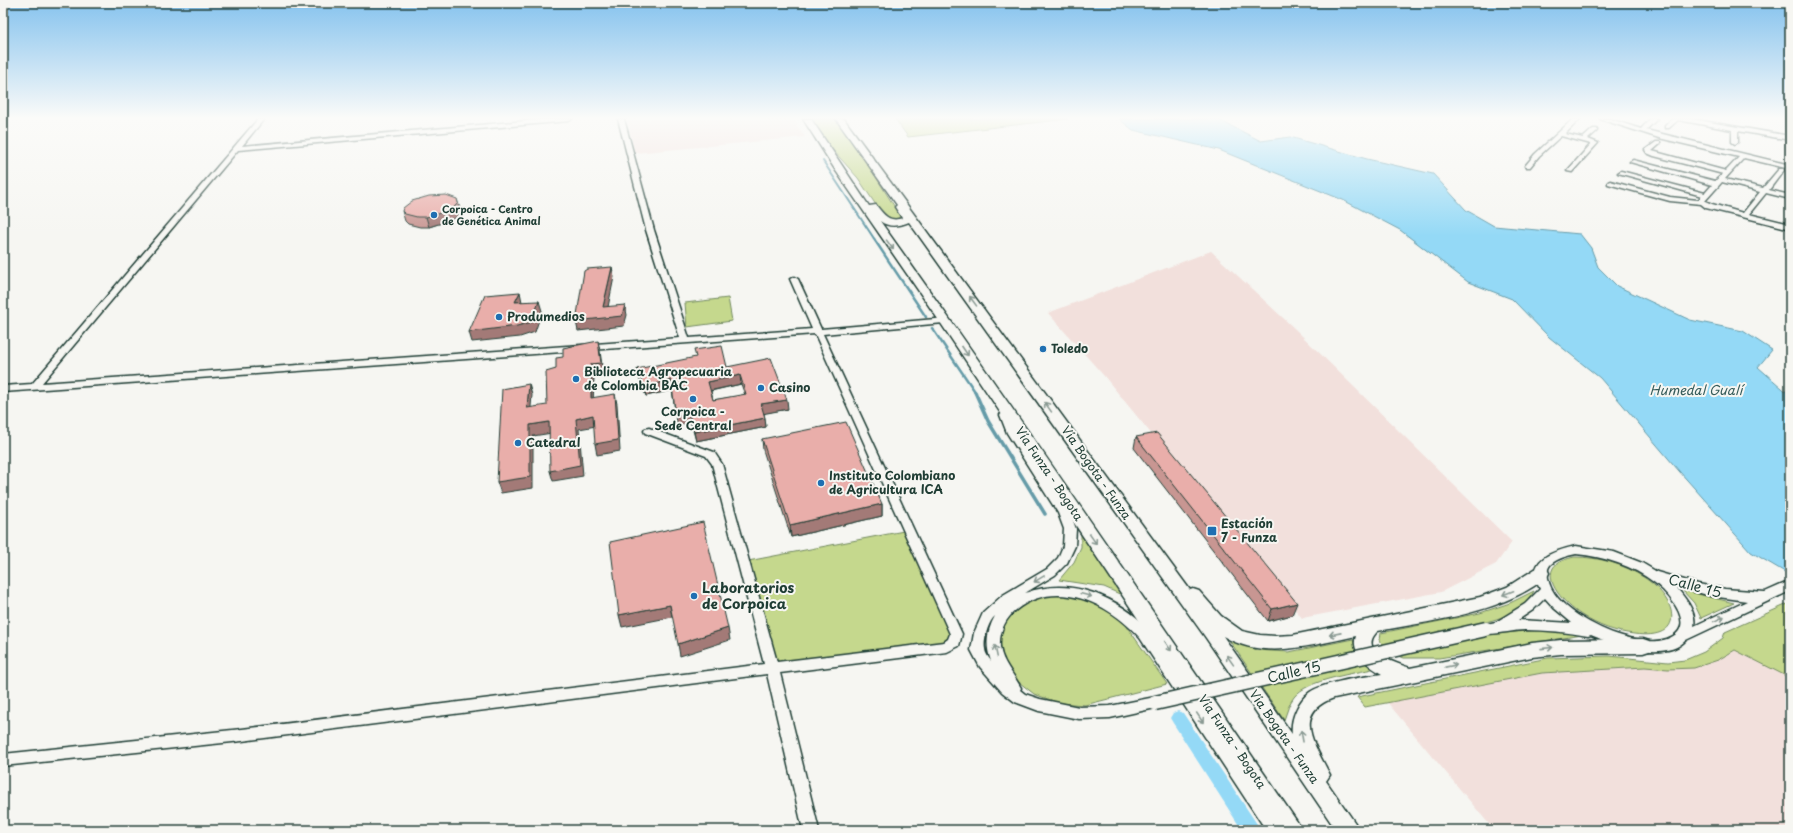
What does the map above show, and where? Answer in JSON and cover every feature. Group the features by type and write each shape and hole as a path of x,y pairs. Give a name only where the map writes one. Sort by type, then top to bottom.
{"main road":[{"name":"Vía Funza - Bogota","path":"830,158 944,320 1000,404 1154,626 1291,830"},
{"name":"Vía Bogota - Funza","path":"868,158 1212,633 1348,830"},
{"path":"834,165 852,178 882,220 893,223 906,220 907,217 878,175 874,166"},
{"path":"1139,534 1155,547 1215,619 1231,633 1246,640 1271,644 1293,642 1472,606 1512,592 1528,584 1540,573"},
{"path":"1373,626 1364,635 1363,641 1364,648 1369,655 1375,661 1389,669 1403,674 1413,674"},
{"path":"1356,830 1312,763 1302,739 1301,724 1305,709 1316,698 1334,691 1532,650 1561,647 1643,646"}],"street":[{"path":"35,386 229,158"},
{"path":"630,158 662,273 685,340"},
{"path":"1528,166 1535,158"},
{"path":"1570,171 1582,158"},
{"path":"1667,158 1727,173"},
{"path":"1702,202 1701,201 1706,195 1741,158"},
{"path":"1751,158 1790,167"},
{"path":"1632,162 1790,197"},
{"path":"1745,215 1781,170"},
{"path":"1621,173 1706,195"},
{"path":"1610,183 1670,199 1702,202 1787,226"},
{"path":"3,760 242,735 947,647 954,642 956,634 794,279"},
{"path":"3,389 819,331 944,320"},
{"name":"Calle 15","path":"1000,404 1012,433 1064,513 1070,530 1069,546 1063,560 1051,572 1007,598 991,612 982,624 978,650 985,663 1007,688 1020,698 1039,705 1079,713 1110,712 1492,628 1533,625 1554,626 1600,634 1622,642 1643,646 1660,646 1674,642 1790,586"},
{"path":"649,431 710,454 715,458 772,668 811,830"},
{"path":"1600,634 1567,614 1554,602 1546,590 1540,573 1544,563 1551,556 1562,552 1576,550 1592,551 1628,562 1657,578 1679,598 1686,609 1689,619 1688,628 1684,636"},
{"name":"Calle 15","path":"1628,562 1674,582 1699,590 1746,597 1768,596"},
{"name":"Calle 15","path":"1492,628 1529,607 1546,590"},
{"path":"1020,698 1004,673 995,652 994,634 1000,618 1011,606 1025,597 1043,592 1074,593 1101,599 1117,608 1138,626 1275,830"}],"shaded area":[{"path":"1211,251 1295,329 1512,542 1496,564 1441,592 1302,618 1104,376 1048,313"},
{"path":"1735,650 1790,678 1790,830 1494,830 1387,702 1542,673 1645,667 1668,669 1718,660"}],"green space":[{"path":"840,158 863,158 901,217 894,221 884,217 858,178"},
{"path":"728,298 732,321 687,327 685,303"},
{"path":"909,530 954,642 772,669 743,562"},
{"path":"1081,534 1124,596 1104,587 1059,580 1074,562 1081,547"},
{"path":"1574,557 1593,558 1611,562 1645,578 1665,597 1672,617 1669,625 1662,631 1651,635 1627,633 1601,626 1589,620 1572,608 1565,602 1555,589 1551,575 1553,568 1557,564"},
{"path":"1682,590 1734,603 1701,618 1694,603"},
{"path":"1534,591 1529,599 1516,610 1500,618 1474,625 1484,636 1510,632 1533,631 1582,635 1439,658 1403,658 1391,653 1384,647 1380,640 1381,633 1480,613 1510,603"},
{"path":"1063,594 1084,597 1121,618 1167,684 1085,705 1059,703 1034,694 1015,679 1002,661 998,643 1000,627 1010,612 1024,602 1042,595"},
{"path":"1790,603 1790,678 1735,650 1718,660 1694,668 1668,669 1645,667 1542,673 1365,707 1357,697 1548,658 1609,656 1668,662 1685,660 1704,652 1723,638 1725,632"},
{"path":"1353,639 1358,653 1376,668 1320,681 1301,691 1294,697 1289,705 1284,720 1229,640 1256,650 1289,652"}],"water":[{"name":"Humedal Gualí","path":"1239,158 1363,158 1433,174 1466,210 1494,226 1580,234 1591,248 1598,267 1617,286 1690,320 1743,331 1772,350 1758,367 1790,395 1790,575 1751,552 1679,471 1600,378 1549,337 1512,299 1468,282 1400,230 1343,200"}],"building":[{"path":"446,195 457,199 458,203 451,210 426,217 417,217 405,214 402,211 403,208 412,201 429,196"},
{"path":"612,267 603,307 625,305 622,316 576,321 584,271 587,269"},
{"path":"520,292 515,302 539,301 532,322 517,326 469,332 485,295"},
{"path":"598,341 601,363 591,364 591,398 615,394 618,440 595,444 593,415 576,419 580,465 550,471 549,422 530,425 530,477 497,482 502,389 529,384 527,408 547,405 546,372 556,369 556,358 563,357 563,348"},
{"path":"722,346 727,367 771,358 787,400 761,404 765,418 694,432 689,414 676,416 671,380 644,387 637,369 696,357 694,350","holes":["740,375 746,394 713,400 708,382"]},
{"name":"Instituto Colombiano de Agricultura ICA","path":"846,422 882,504 790,525 762,439"},
{"path":"1157,433 1297,603 1272,609 1136,437"},
{"name":"Laboratorios de Corpoica","path":"703,522 728,628 678,644 670,605 619,615 610,542"}],"waterway":[{"path":"823,161 875,240"},
{"path":"874,239 926,317"},
{"path":"932,328 976,393"},
{"path":"975,392 988,421 1045,514"},
{"path":"1178,718 1252,830"}],"place":[{"name":"Corpoica - Centro de Genética Animal","path":"434,215"},
{"name":"Produmedios","path":"499,317"},
{"name":"Toledo","path":"1043,349"},
{"name":"Biblioteca Agropecuaria de Colombia BAC","path":"576,379"},
{"name":"Casino","path":"761,388"},
{"name":"Corpoica - Sede Central","path":"693,399"},
{"name":"Catedral","path":"518,443"},
{"name":"Instituto Colombiano de Agricultura ICA","path":"821,483"},
{"name":"Estación 7 - Funza","path":"1212,531"},
{"name":"Laboratorios de Corpoica","path":"694,596"}]}
